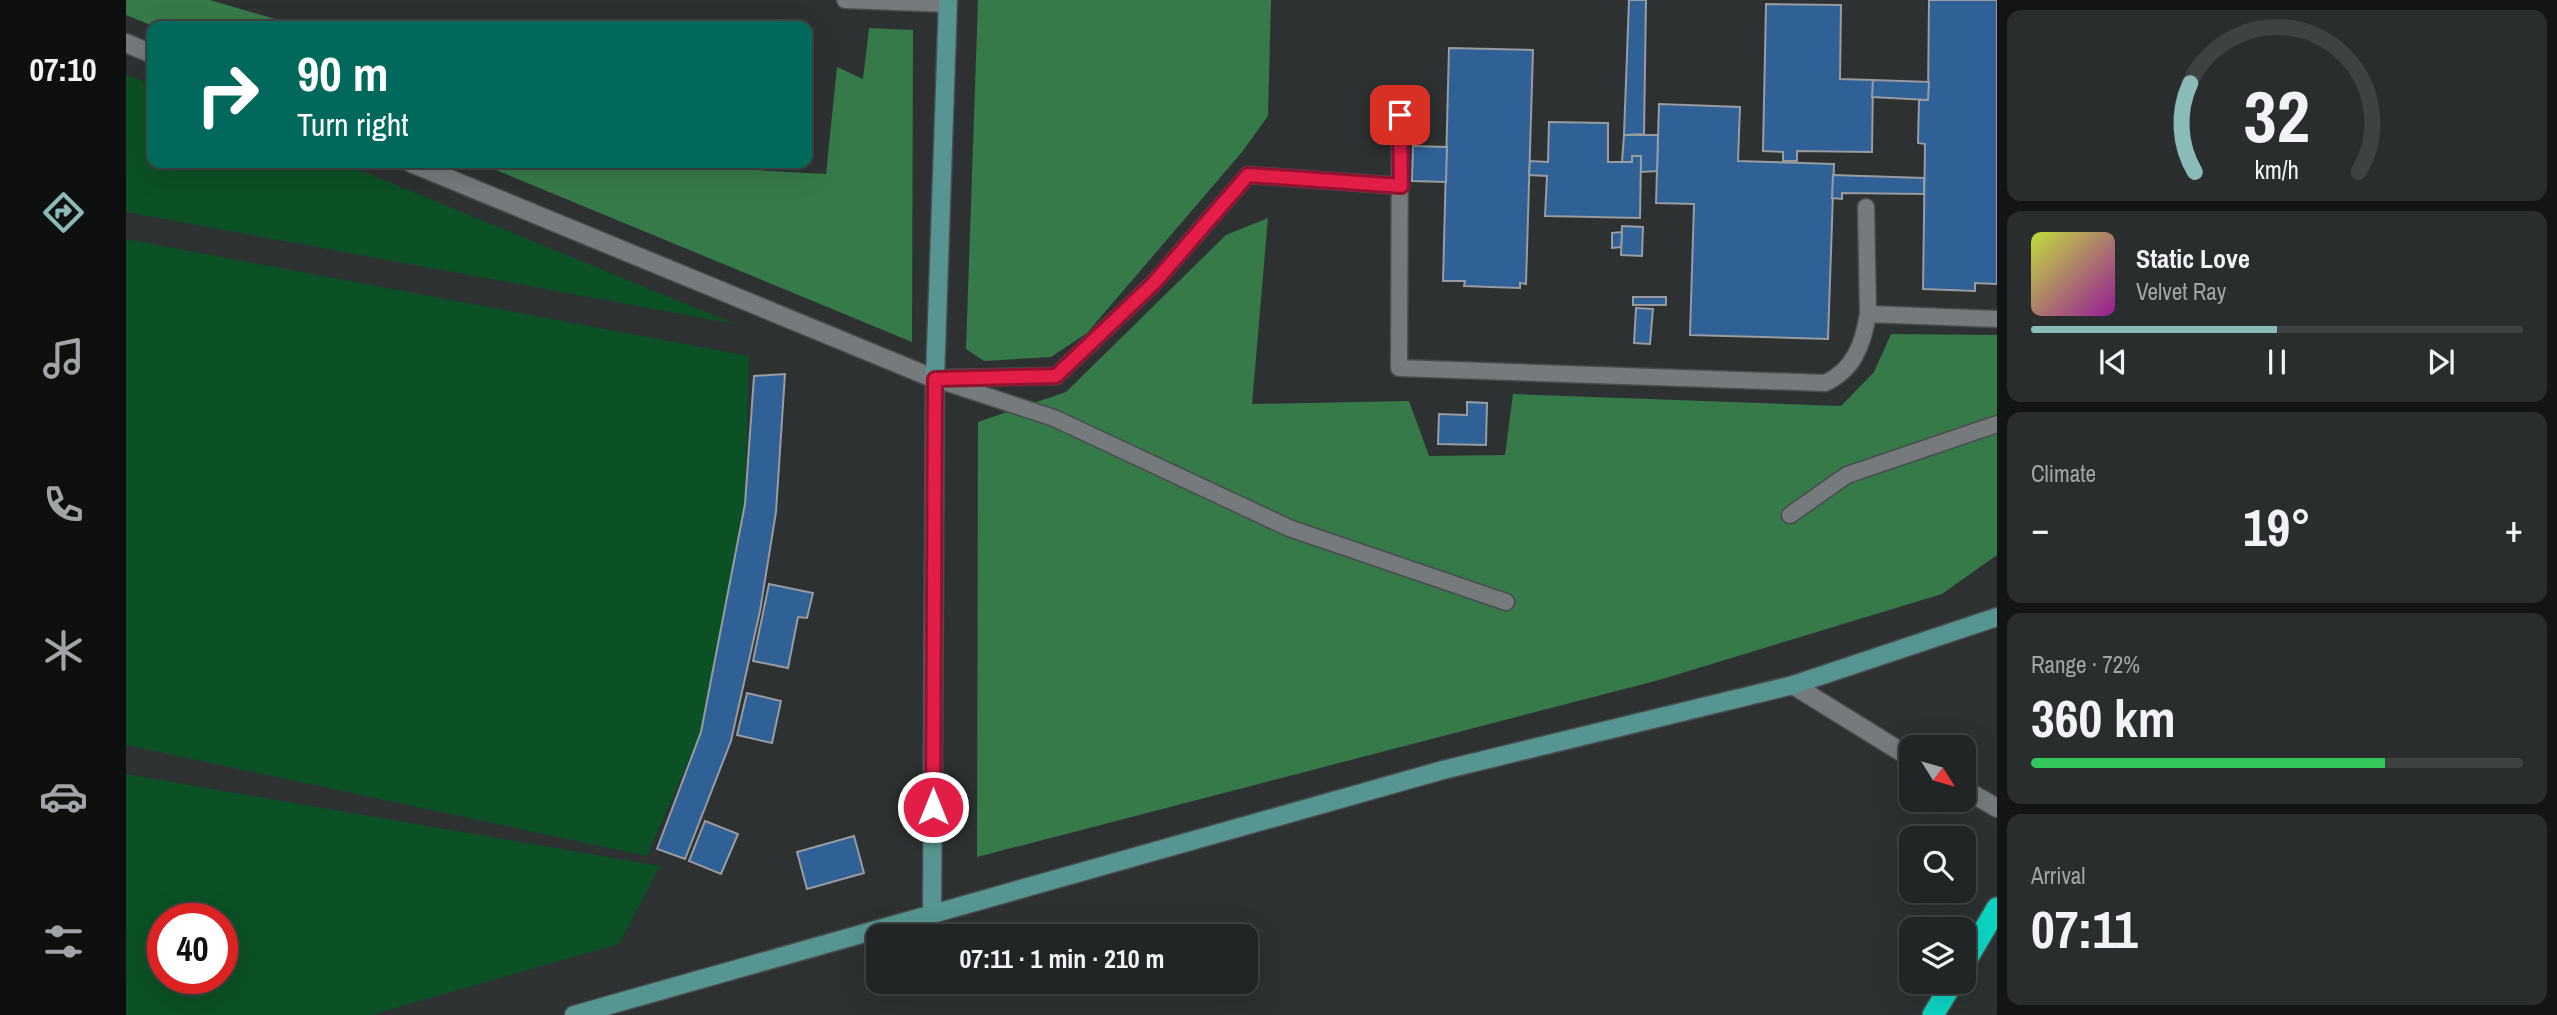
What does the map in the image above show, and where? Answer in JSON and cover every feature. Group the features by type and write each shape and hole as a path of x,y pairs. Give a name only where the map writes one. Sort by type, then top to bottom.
{"highway":[{"path":"1976,944 1997,908"},
{"path":"1933,1015 1946,994"}],"street":[{"path":"932,914 935,379 948,2"},
{"path":"126,43 147,52"},
{"path":"423,168 935,379"},
{"path":"574,1015 1443,770 1793,685 1997,617"},
{"path":"1793,685 1899,751"},
{"path":"1976,796 1997,808"}],"lane":[{"path":"845,0 948,2"},
{"path":"1400,115 1399,368 1825,383 1840,376 1854,359 1864,334 1868,314 1866,206"},
{"path":"935,379 1056,376 1154,283 1248,175 1401,186"},
{"path":"1868,314 1997,319"},
{"path":"935,379 1055,418 1289,528 1506,602"},
{"path":"1790,515 1847,475 1997,424"}],"green space":[{"path":"126,0 210,0 282,21 147,21 147,24 126,15"},
{"path":"978,0 1271,0 1268,116 1242,152 1087,333 1051,357 984,361 966,349"},
{"path":"869,28 913,30 912,342 491,168 753,168 826,174 837,67 863,79"},
{"path":"126,74 147,83 147,168 354,168 735,324 126,212"},
{"path":"1268,218 1252,404 1409,401 1429,456 1505,455 1513,394 1841,406 1874,372 1891,334 1997,335 1997,555 1942,594 1659,680 977,857 978,422 1066,392 1226,235"},
{"path":"126,239 749,356 745,504 701,732 647,856 126,745"},
{"path":"126,774 660,866 619,944 371,1015 126,1015"}],"building":[{"path":"1629,0 1646,0 1644,134 1624,135"},
{"path":"1929,0 1997,0 1997,284 1975,283 1975,291 1923,289 1925,144 1918,143 1919,100 1928,100"},
{"path":"1766,4 1841,5 1840,79 1873,80 1872,152 1797,151 1797,161 1783,161 1783,152 1763,151"},
{"path":"1449,48 1533,50 1526,284 1520,283 1520,288 1464,286 1465,281 1443,281"},
{"path":"1873,80 1929,82 1928,100 1872,97"},
{"path":"1659,104 1740,107 1738,161 1834,164 1828,339 1690,335 1694,204 1656,203"},
{"path":"1549,122 1608,123 1608,162 1632,162 1632,156 1641,156 1640,218 1545,216 1547,176 1529,175 1530,161 1548,162"},
{"path":"1624,135 1658,135 1657,171 1641,172 1641,156 1632,156 1632,162 1622,162"},
{"path":"1413,146 1447,147 1446,182 1412,181"},
{"path":"1833,175 1924,178 1924,194 1842,193 1842,199 1832,198"},
{"path":"1622,226 1643,227 1642,256 1621,255"},
{"path":"1622,232 1621,247 1612,248 1612,233"},
{"path":"1633,297 1666,297 1666,305 1633,305"},
{"path":"1636,308 1653,309 1650,344 1634,343"},
{"path":"785,374 776,512 760,611 731,741 685,859 657,849 701,732 745,504 754,376"},
{"path":"1467,402 1487,403 1486,445 1438,444 1439,414 1467,415"},
{"path":"769,584 813,593 807,618 798,617 788,668 753,661"},
{"path":"747,693 781,701 772,743 737,735"},
{"path":"705,821 738,834 721,874 689,861"},
{"path":"854,836 864,873 807,889 797,852"}],"route":[{"path":"933,807 935,379 1056,376 1154,283 1248,175 1401,186 1400,115"}]}
